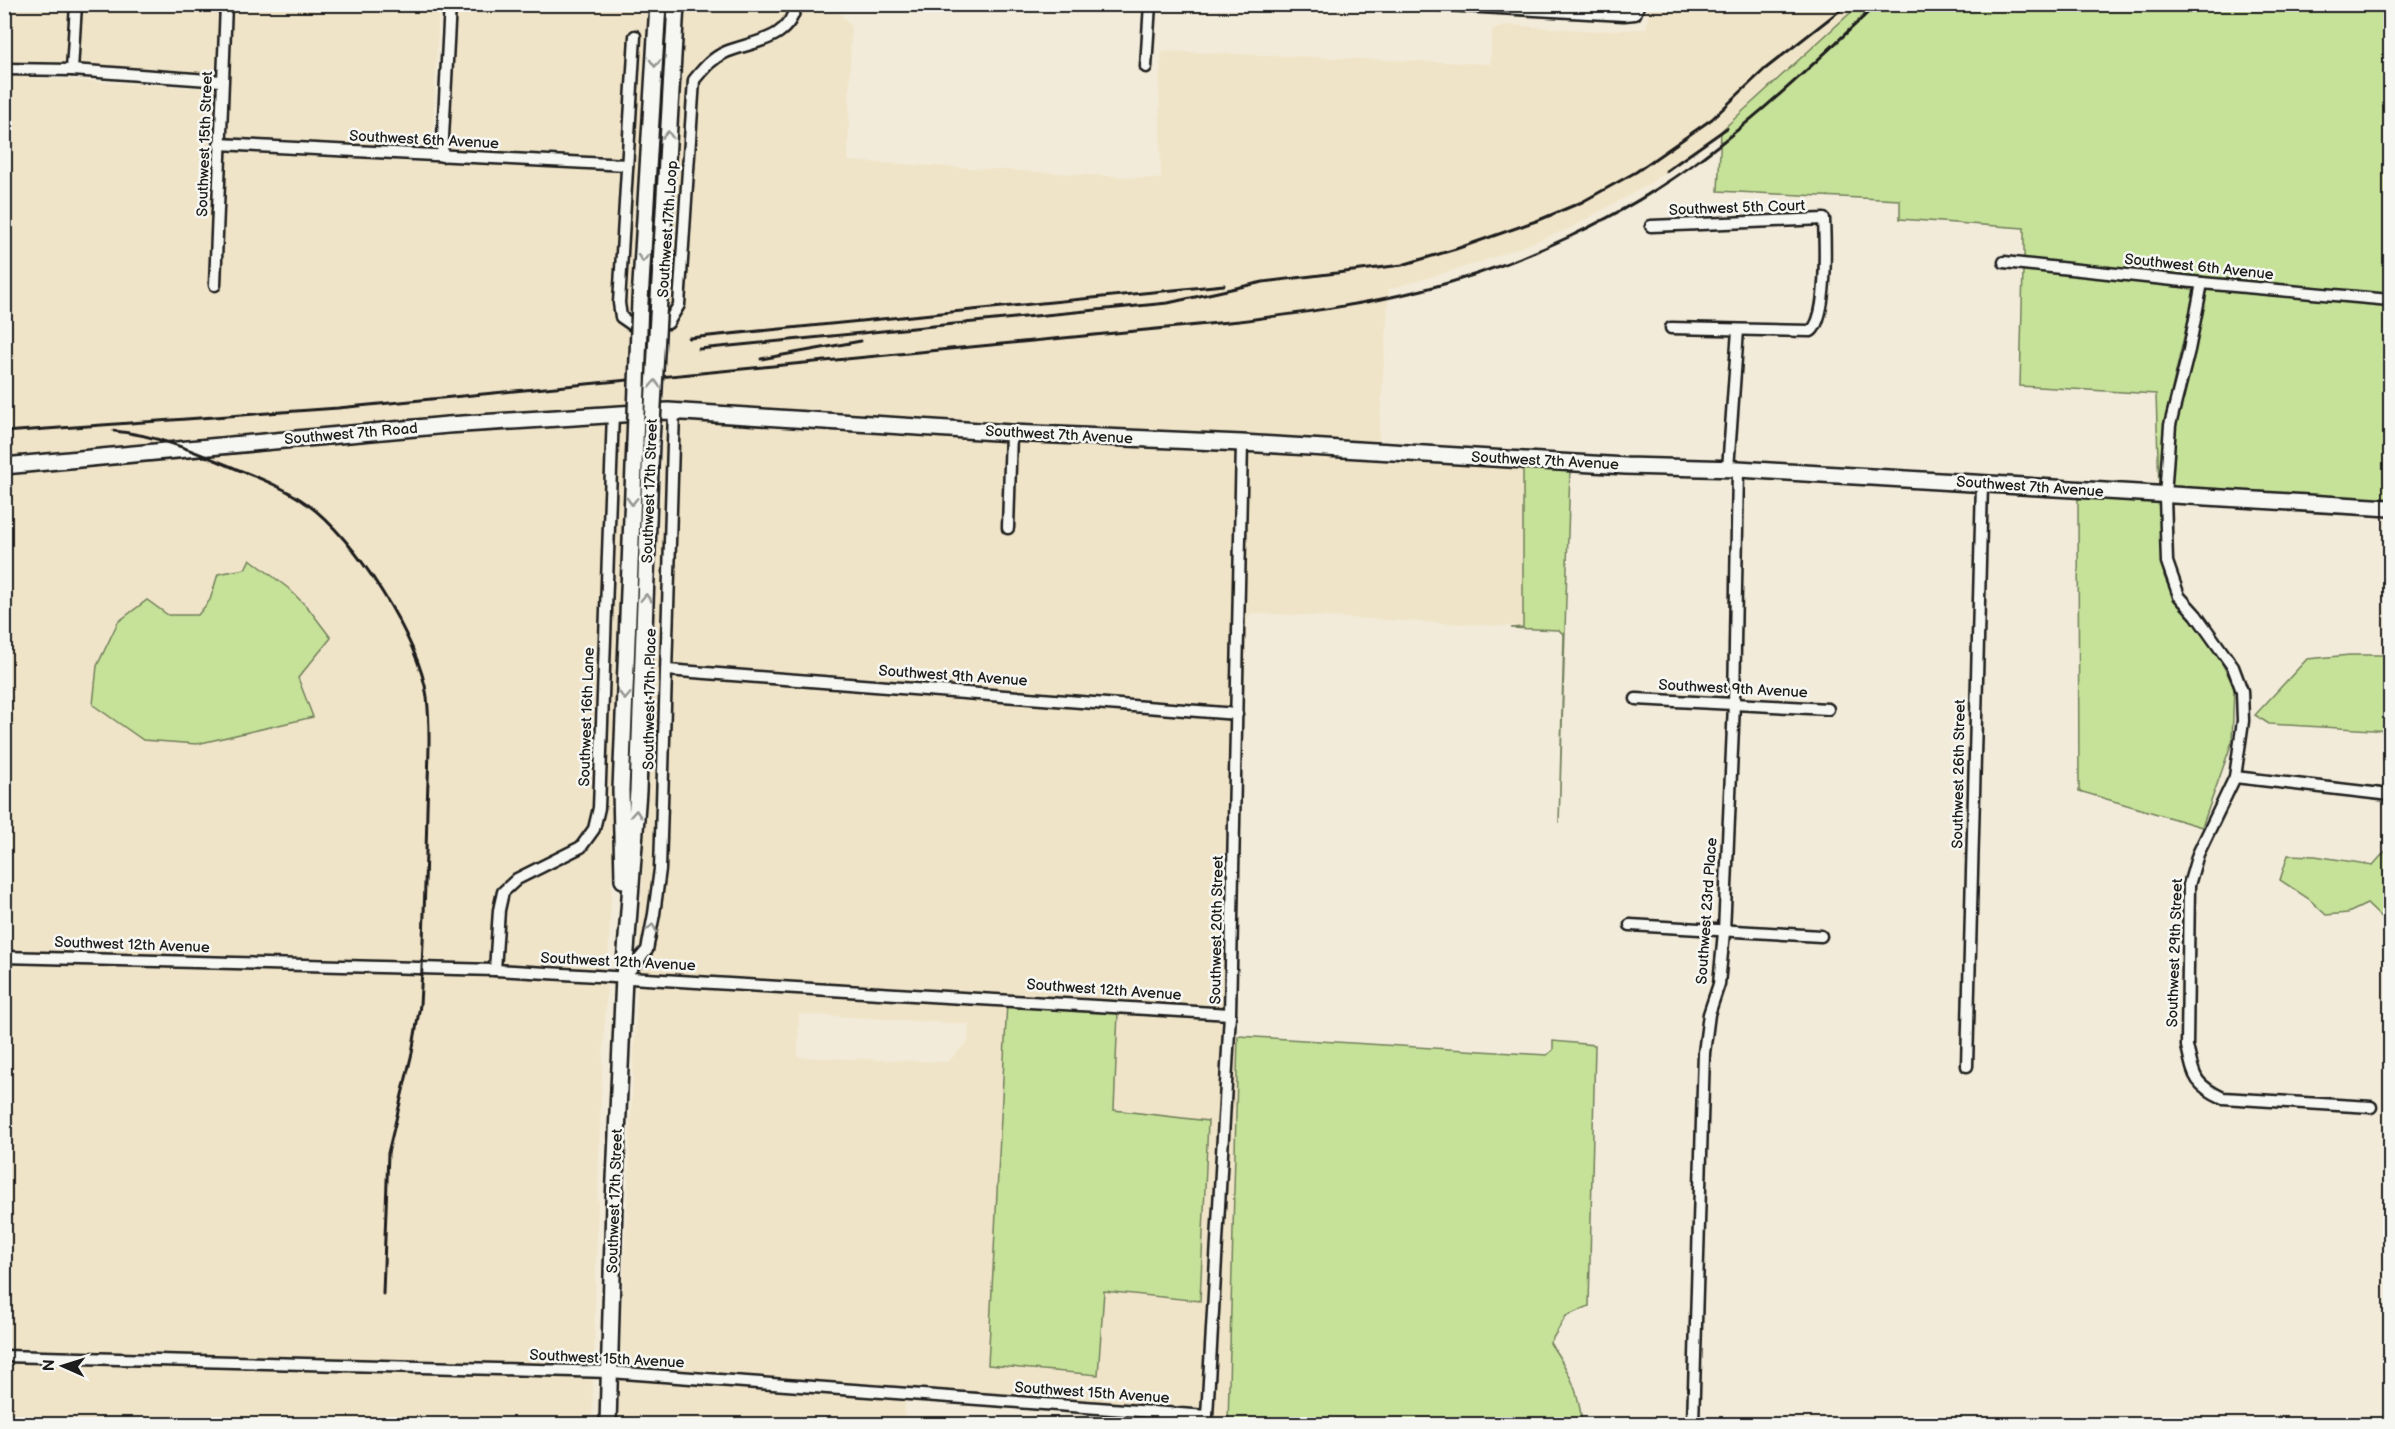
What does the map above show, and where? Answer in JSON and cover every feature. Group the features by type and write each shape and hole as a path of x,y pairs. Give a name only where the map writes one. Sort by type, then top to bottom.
{"main road":[{"name":"Southwest 17th Street","path":"624,977 621,790 640,301 658,4"},
{"name":"Southwest 17th Street","path":"608,1425 614,1202 624,977 638,791 651,442 676,4"},
{"name":"Southwest 7th Road","path":"4,466 448,425 613,413 674,411 699,414"},
{"name":"Southwest 7th Avenue","path":"699,414 1626,466 1733,469 2391,508"}],"street":[{"path":"72,70 76,4"},
{"name":"Southwest 15th Street","path":"214,285 226,4"},
{"path":"442,156 450,4"},
{"name":"Southwest 17th Loop","path":"635,36 620,303 621,317 634,326 668,323 679,305 694,80 708,63 726,52 769,39 785,26 795,4"},
{"path":"1146,67 1150,4"},
{"path":"1429,4 1637,9"},
{"path":"4,69 72,70 222,81"},
{"name":"Southwest 6th Avenue","path":"219,144 627,165"},
{"name":"Southwest 5th Court","path":"1651,226 1824,219 1826,257 1817,326 1811,331 1762,328 1738,330"},
{"name":"Southwest 6th Avenue","path":"2004,262 2391,300"},
{"name":"Southwest 29th Street","path":"2202,283 2189,350 2170,425 2165,496 2167,562 2179,596 2196,615 2233,667 2242,691 2243,721 2235,777 2198,854 2189,885 2187,1046 2193,1071 2202,1088 2223,1098 2372,1107"},
{"path":"1671,328 1738,330"},
{"name":"Southwest 23rd Place","path":"1693,1425 1704,1053 1709,1014 1719,984 1724,932 1734,704 1733,469 1738,330"},
{"name":"Southwest 17th Place","path":"624,977 647,950 660,869 674,411"},
{"name":"Southwest 16th Lane","path":"495,970 499,910 503,892 516,879 581,847 594,829 599,808 613,413"},
{"path":"1008,528 1011,433"},
{"name":"Southwest 20th Street","path":"1207,1416 1230,1014 1242,444"},
{"name":"Southwest 26th Street","path":"1967,1066 1982,484"},
{"name":"Southwest 9th Avenue","path":"667,670 1238,714"},
{"name":"Southwest 9th Avenue","path":"1636,699 1828,709"},
{"path":"2235,777 2391,795"},
{"path":"1629,925 1821,936"},
{"name":"Southwest 12th Avenue","path":"4,957 495,970 1230,1014"},
{"name":"Southwest 15th Avenue","path":"4,1356 610,1372 1207,1416"}],"shaded area":[{"path":"5,5 70,5 67,65 5,64"},
{"path":"82,5 220,5 217,76 79,65"},
{"path":"232,5 439,5 432,150 225,139"},
{"path":"456,5 652,5 630,407 5,461 4,76 216,89 209,289 220,290 225,150 430,163 431,160 633,170 633,160 448,151"},
{"path":"684,5 833,5 851,26 848,161 1161,179 1159,84 1162,51 1490,64 1492,30 1508,25 1596,31 1646,29 1650,5 1859,5 1729,125 1646,186 1568,229 1478,263 1389,289 1378,446 1011,428 664,406"},
{"path":"664,416 1377,457 1377,462 1523,468 1523,627 1252,613 1247,618 1233,1032 1238,1036 1229,1418 987,1401 905,1402 904,1424 618,1424","holes":["799,1014 969,1024 968,1042 947,1062 798,1057","1208,1121 1200,1300 1104,1291"]},
{"path":"619,418 630,418 616,802 600,1117 592,1424 5,1424 5,472 169,455 607,419 593,808 588,827 577,843 514,874 497,891 493,910 488,975 500,976 505,911 509,895 520,883 586,850 600,830 605,809","holes":["250,560 287,588 309,609 331,638 298,678 114,719 93,705 147,600 168,616 198,615 210,600 218,574 245,569"]}],"green space":[{"path":"1859,5 2390,5 2390,294 2203,278 2024,258 2024,228 1900,219 1900,200 1718,191 1721,131"},
{"path":"2023,269 2195,288 2164,424 2159,490 2156,394 2020,386"},
{"path":"2207,289 2390,305 2390,503 2171,491 2176,426"},
{"path":"1523,468 1570,470 1559,823 1564,635 1559,630 1511,628 1523,627"},
{"path":"2078,497 2159,501 2164,576 2175,601 2210,640 2234,687 2232,742 2202,827 2079,791"},
{"path":"250,559 288,588 309,609 331,638 298,678 313,717 197,744 143,740 93,705 97,666 118,622 147,600 168,615 198,615 210,600 218,574 245,569"},
{"path":"2350,655 2390,655 2390,731 2269,724 2255,715 2307,659"},
{"path":"2390,846 2390,926 2367,904 2348,913 2326,915 2309,899 2280,880 2288,855 2315,856 2373,865"},
{"path":"1007,1002 1118,1012 1114,1110 1208,1121 1200,1301 1104,1291 1098,1375 988,1365"},
{"path":"1238,1036 1547,1055 1553,1050 1553,1041 1595,1045 1589,1306 1566,1316 1550,1343 1572,1381 1582,1424 1228,1424"}],"railway":[{"path":"699,349 1168,303 1263,282 1402,265 1456,249 1539,220 1582,202 1636,172 1712,119 1765,69 1848,4"},
{"path":"4,432 338,408 1239,321 1331,308 1422,290 1495,268 1532,253 1569,237 1639,200 1703,157 1748,121 1877,4"},
{"path":"1666,171 1727,128"},
{"path":"689,338 1224,285"},
{"path":"761,359 861,341"},
{"path":"114,431 146,436 193,451 274,485 307,504 345,540 364,565 398,620 412,647 422,674 427,697 429,739 420,1005 412,1053 388,1153 383,1294"}]}
